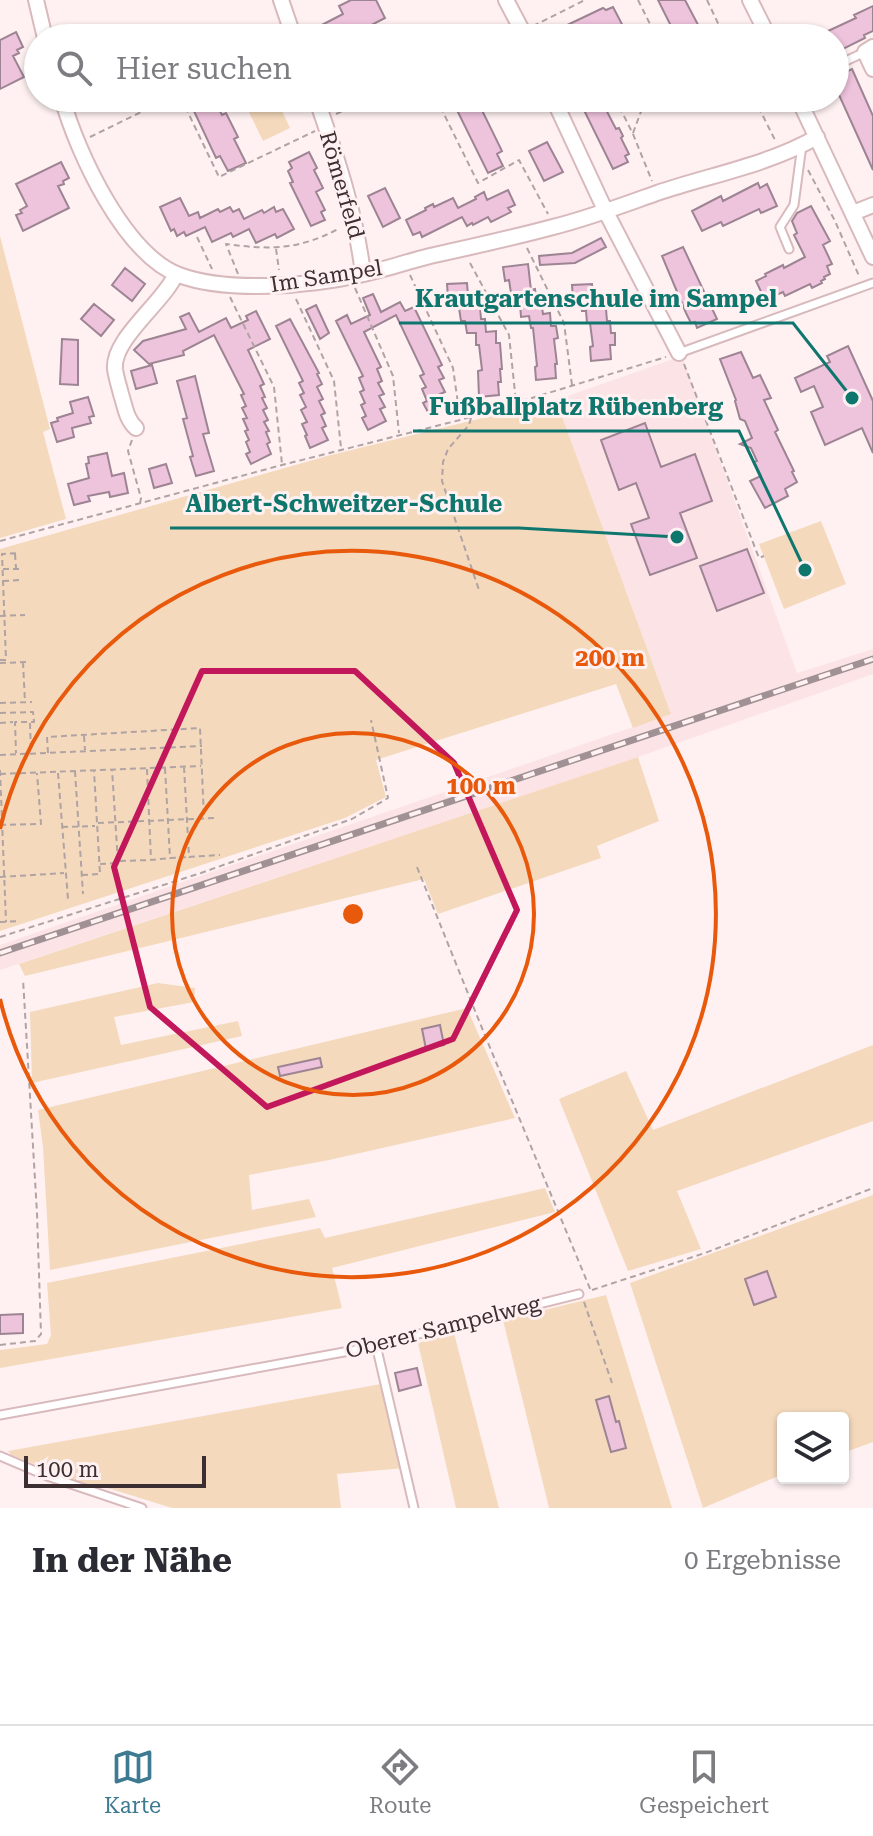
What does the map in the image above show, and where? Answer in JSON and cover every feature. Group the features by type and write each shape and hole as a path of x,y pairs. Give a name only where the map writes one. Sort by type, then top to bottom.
{"street":[{"path":"36,0 42,24"},
{"path":"281,0 289,24"},
{"path":"506,0 519,24"},
{"path":"750,0 762,24"},
{"path":"869,50 873,69"},
{"name":"Im Sampel","path":"67,112 99,188 118,221 138,244 176,274 230,285 286,284 357,275 555,227 781,154 817,137"},
{"name":"Römerfeld","path":"321,112 360,246 357,275"},
{"path":"560,112 606,212 679,353"},
{"path":"805,112 873,257"},
{"path":"853,213 873,205"},
{"path":"136,428 127,415 115,368 116,355 176,274"}],"lane":[{"path":"849,59 869,50"},
{"path":"789,249 780,227 794,205 802,145"},
{"path":"679,353 873,283"},
{"name":"Oberer Sampelweg","path":"0,1415 376,1345 579,1294"},
{"path":"376,1345 414,1508"},
{"path":"0,1456 72,1486 142,1508"}],"path":[{"path":"542,24 585,0"},
{"path":"638,0 650,24"},
{"path":"707,0 718,24"},
{"path":"78,142 141,112"},
{"path":"188,112 219,177 346,112"},
{"path":"443,112 478,183 519,160 555,227"},
{"path":"622,112 656,193"},
{"path":"633,134 641,112"},
{"path":"761,112 781,154"},
{"path":"802,145 806,166 835,221 863,286"},
{"path":"282,465 274,387 230,299 226,244 276,248 301,245 353,220"},
{"path":"520,235 564,323 572,386"},
{"path":"197,237 230,285"},
{"path":"276,248 286,284 334,381 341,449"},
{"path":"462,249 509,335 516,403"},
{"path":"404,262 453,368 460,420"},
{"path":"357,275 393,376 399,434"},
{"path":"0,541 471,417 679,353 759,558 764,556"},
{"path":"471,417 469,425 448,449 443,462 442,481 479,590"},
{"path":"136,428 128,451 140,504"},
{"path":"0,662 6,660 2,554 16,553 16,569"},
{"path":"3,569 21,569"},
{"path":"3,581 21,580"},
{"path":"2,616 25,615"},
{"path":"0,662 28,662"},
{"path":"23,662 25,702"},
{"path":"0,703 32,702"},
{"path":"0,713 33,712 34,722 0,723"},
{"path":"0,937 214,868 352,819 388,798 371,720"},
{"path":"15,722 16,755"},
{"path":"30,722 31,754"},
{"path":"48,753 47,737 200,728 204,818"},
{"path":"84,735 85,752"},
{"path":"0,755 202,746"},
{"path":"183,766 189,857"},
{"path":"6,922 0,772 202,766"},
{"path":"165,767 170,858"},
{"path":"147,768 151,860"},
{"path":"112,769 118,861"},
{"path":"82,875 100,874 94,770"},
{"path":"58,771 68,899"},
{"path":"75,771 83,894"},
{"path":"1,825 41,824 37,772"},
{"path":"61,827 216,818"},
{"path":"99,864 220,855"},
{"path":"417,867 591,1291 705,1253 873,1188"},
{"path":"2,877 66,873"},
{"path":"0,922 20,921"},
{"path":"0,1345 35,1341 41,1334 23,979"},
{"path":"579,1294 612,1383"}],"highlighted area":[{"path":"202,671 355,671 454,763 517,910 453,1039 267,1107 150,1007 114,867"}],"shaded area":[{"path":"249,112 283,112 290,128 263,141"},
{"path":"0,236 50,429 43,432 66,519 0,538"},
{"path":"682,356 797,673 873,649 873,674 638,757 0,970 0,945 671,714 556,400"},
{"path":"556,400 671,714 633,728 616,684 376,760 386,797 345,818 0,931 0,549 327,456"},
{"path":"821,521 846,584 784,609 759,544"},
{"path":"638,757 659,821 597,846 601,858 438,914 424,879 25,976 19,964"},
{"path":"158,983 195,988 194,1002 114,1017 121,1045 238,1021 242,1036 32,1083 30,1012"},
{"path":"467,1008 515,1118 249,1175 252,1210 309,1199 316,1217 50,1270 38,1110"},
{"path":"873,1045 873,1121 677,1191 701,1249 628,1271 559,1099 626,1071 653,1130"},
{"path":"545,1188 555,1212 332,1268 342,1308 0,1368 0,1350 47,1344 51,1335 47,1283 320,1228 325,1238"},
{"path":"873,1195 873,1442 849,1451 849,1412 777,1412 777,1477 703,1508 630,1283"},
{"path":"606,1295 672,1508 549,1508 503,1320"},
{"path":"454,1333 499,1508 456,1508 418,1343"},
{"path":"381,1384 404,1468 337,1474 341,1508 172,1508 88,1485 11,1455 8,1451"}],"building":[{"path":"351,0 376,0 385,18 373,24 324,24 343,14 339,6"},
{"path":"658,0 685,0 698,24 670,24"},
{"path":"873,6 873,31 849,46 849,24 843,24 856,18 854,15"},
{"path":"613,7 622,24 569,24 603,8"},
{"path":"16,32 23,47 13,56 24,77 0,89 0,40"},
{"path":"852,69 873,116 873,170 847,112 849,70"},
{"path":"194,112 226,113 246,163 228,171 220,156 216,158"},
{"path":"458,112 483,112 502,151 497,154 503,166 488,173"},
{"path":"585,112 607,112 623,136 621,138 629,154 625,156 628,162 613,169"},
{"path":"547,142 563,172 544,181 529,151"},
{"path":"309,152 323,188 316,192 325,210 321,212 325,220 311,226 290,183 293,182 288,171 292,168 289,162"},
{"path":"61,162 69,178 58,186 69,208 23,231 16,215 27,206 16,184"},
{"path":"758,183 760,188 767,184 777,206 761,213 759,209 723,226 721,222 702,231 692,211 721,196 723,201"},
{"path":"385,188 400,218 383,227 368,196"},
{"path":"508,190 515,205 508,208 511,212 491,222 488,217 467,226 462,217 422,237 420,232 413,235 406,220 433,204 434,207 453,198 458,208 484,192 487,200"},
{"path":"180,198 189,216 198,212 200,218 230,207 233,212 239,209 244,219 262,210 264,213 274,207 276,212 283,209 294,229 277,238 275,234 256,243 249,229 212,242 205,227 186,236 184,232 177,236 174,229 171,231 160,207"},
{"path":"811,206 830,241 823,245 832,264 827,266 830,274 812,288 810,284 785,296 783,292 765,300 756,281 783,265 784,268 805,257 794,235 797,233 792,221 797,213"},
{"path":"601,238 606,247 575,263 540,265 539,256 572,253"},
{"path":"683,247 717,319 697,328 686,313 662,256"},
{"path":"528,264 531,290 535,289 537,302 541,301 543,314 550,313 551,326 556,326 556,378 536,380 533,328 529,316 521,317 515,292 511,293 509,280 505,281 503,267"},
{"path":"125,268 145,284 132,301 112,285"},
{"path":"467,283 468,296 474,295 474,307 480,306 486,332 496,331 496,343 500,343 502,369 501,382 498,382 499,395 479,397 478,371 482,370 476,333 467,333 459,308 455,309 454,297 448,297 447,284"},
{"path":"592,284 593,297 600,296 601,309 606,309 611,333 615,333 615,345 610,345 611,359 591,361 590,323 587,323 586,311 582,311 581,298 573,298 572,285"},
{"path":"373,294 381,312 400,302 405,311 414,307 442,365 438,367 444,378 439,380 445,392 440,394 445,406 429,414 423,403 427,401 422,389 426,387 420,376 424,374 396,315 364,332 381,367 377,369 382,381 378,383 384,394 379,396 385,407 380,409 386,421 368,430 362,418 366,416 361,405 365,403 359,378 363,376 336,321 347,315 351,324 370,315 363,298"},
{"path":"94,304 114,320 101,336 81,319"},
{"path":"316,305 329,333 320,339 306,310"},
{"path":"256,311 270,339 248,350 264,384 260,386 267,408 263,410 268,420 264,422 269,431 266,432 270,442 267,444 271,454 251,464 246,454 250,452 245,431 248,430 243,419 247,418 242,408 246,406 241,395 244,394 214,335 183,351 184,355 149,364 134,350 143,341 186,329 180,317 189,313 199,332 226,318 231,328 248,320 246,316"},
{"path":"290,319 322,384 317,387 325,413 321,415 326,426 322,428 328,440 310,448 302,424 307,422 301,410 306,407 300,395 304,393 299,383 303,381 276,326"},
{"path":"62,339 78,340 78,385 60,384"},
{"path":"848,346 873,401 873,453 862,428 825,445 811,412 823,407 814,386 801,392 795,378 830,362 827,356"},
{"path":"741,352 753,378 760,375 771,398 764,400 797,482 785,489 788,496 765,508 750,481 761,476 754,462 757,461 751,448 740,444 752,438 745,421 740,419 720,359"},
{"path":"152,365 157,383 136,389 131,371"},
{"path":"195,376 209,433 203,434 214,471 196,476 183,419 187,418 177,381"},
{"path":"88,397 94,416 89,417 91,423 72,428 74,437 57,442 51,423 73,413 70,402"},
{"path":"645,423 661,467 695,454 712,501 680,513 697,558 650,575 631,524 649,518 636,483 619,490 601,440"},
{"path":"107,453 112,476 124,473 128,493 110,497 109,492 88,496 90,501 74,505 68,484 89,478 88,457"},
{"path":"166,464 172,483 154,488 149,469"},
{"path":"747,549 764,593 717,611 700,566"},
{"path":"440,1025 444,1045 426,1049 422,1029"},
{"path":"320,1058 322,1067 280,1076 278,1067"},
{"path":"767,1271 776,1297 754,1305 745,1279"},
{"path":"23,1314 23,1333 0,1334 0,1315"},
{"path":"417,1368 421,1385 399,1391 395,1373"},
{"path":"609,1396 626,1448 611,1452 596,1400"}],"railway":[{"path":"0,953 873,659"}],"place":[{"name":"Krautgartenschule im Sampel","path":"852,398"},
{"name":"Albert-Schweitzer-Schule","path":"677,537"},
{"name":"Fußballplatz Rübenberg","path":"805,570"}]}
